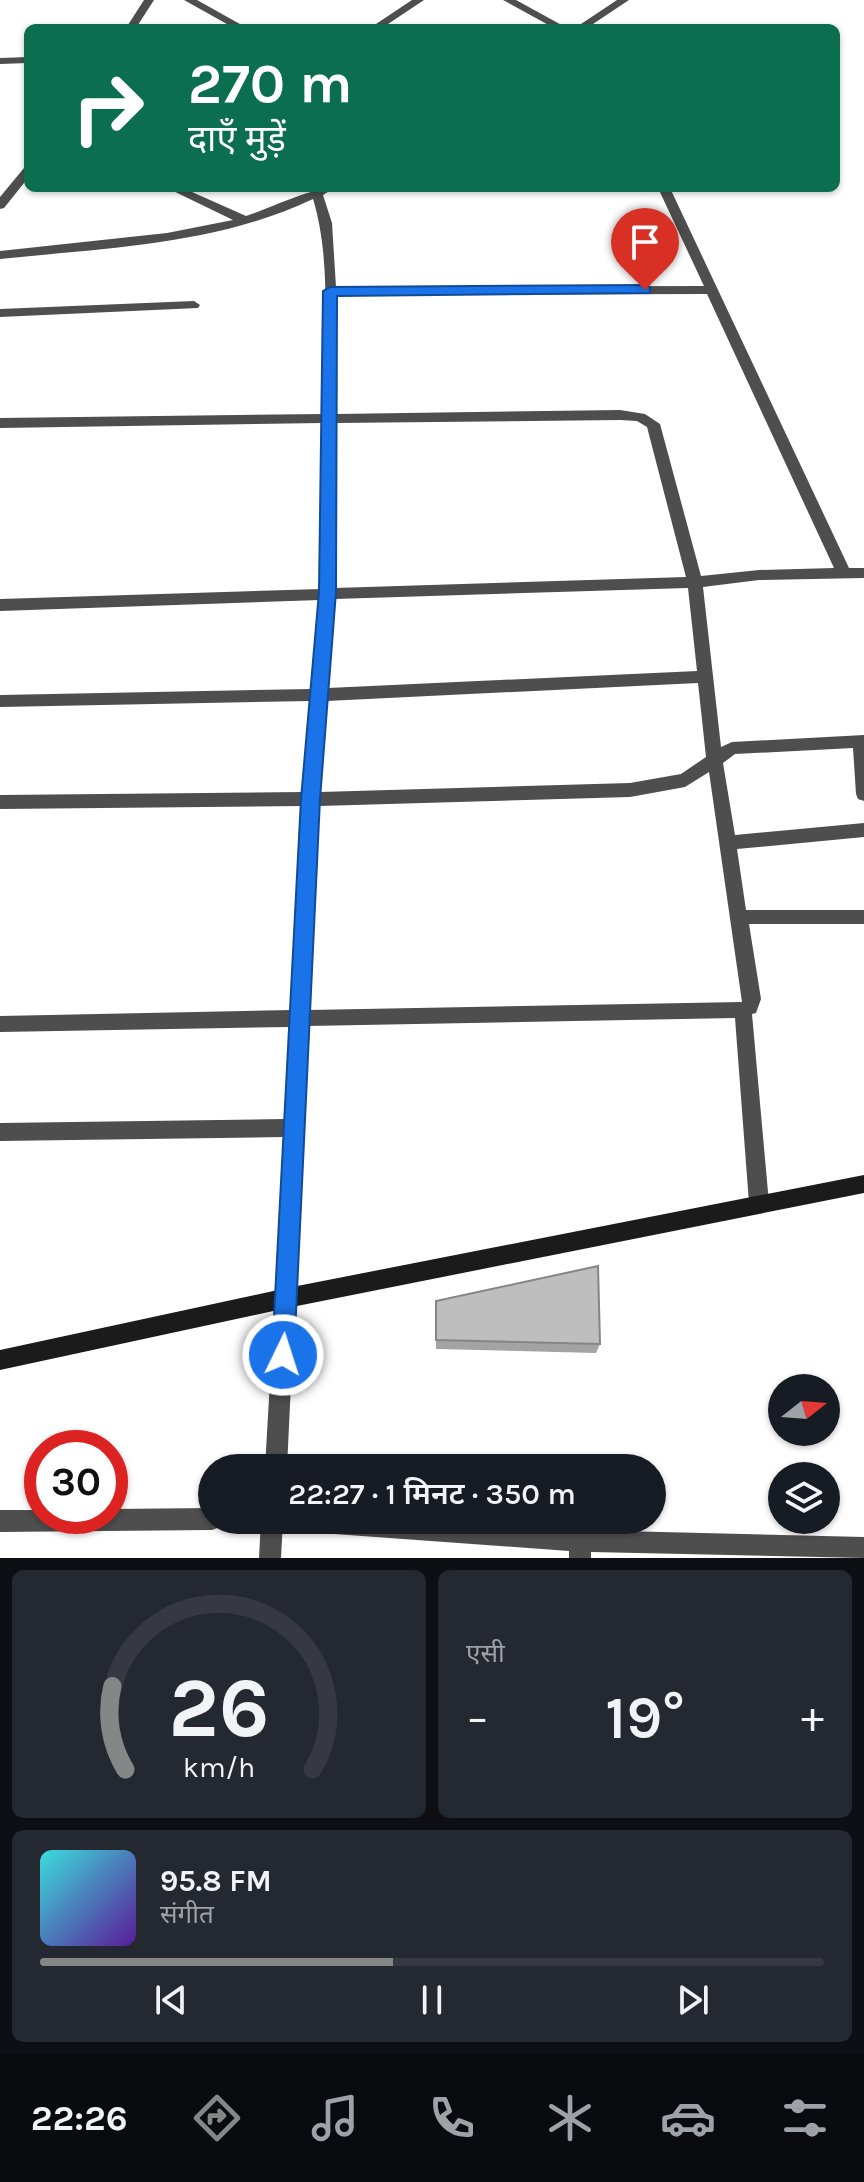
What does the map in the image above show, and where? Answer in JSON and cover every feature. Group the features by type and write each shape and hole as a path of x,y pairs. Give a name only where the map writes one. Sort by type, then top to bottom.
{"street":[{"path":"134,24 149,0"},
{"path":"189,0 234,24"},
{"path":"381,24 419,0"},
{"path":"508,0 554,24"},
{"path":"593,24 624,0"},
{"path":"0,61 24,60"},
{"path":"0,205 24,175"},
{"path":"182,192 244,220"},
{"path":"0,255 162,236 244,220 319,192"},
{"path":"277,1454 311,799 328,592 330,291 322,192"},
{"path":"666,192 708,290 844,573"},
{"path":"330,291 708,290"},
{"path":"0,313 194,305"},
{"path":"0,423 327,417 640,417 653,424 659,435 695,582 714,756 752,999 750,1007 743,1010 0,1024"},
{"path":"0,605 695,582 864,573"},
{"path":"0,701 319,695 706,677"},
{"path":"0,802 311,799 665,786 685,780 714,756 732,748 760,744 862,741 864,794"},
{"path":"728,843 864,830"},
{"path":"740,917 864,917"},
{"path":"743,1010 759,1203"},
{"path":"0,1132 295,1128"},
{"path":"0,1360 287,1298 864,1184"},
{"path":"0,1521 198,1519"},
{"path":"270,1558 271,1534"},
{"path":"432,1534 580,1549 864,1548"}],"building":[{"path":"598,1266 600,1344 436,1340 436,1301"}],"route":[{"path":"283,1355 311,799 328,592 330,291 645,290"}]}
